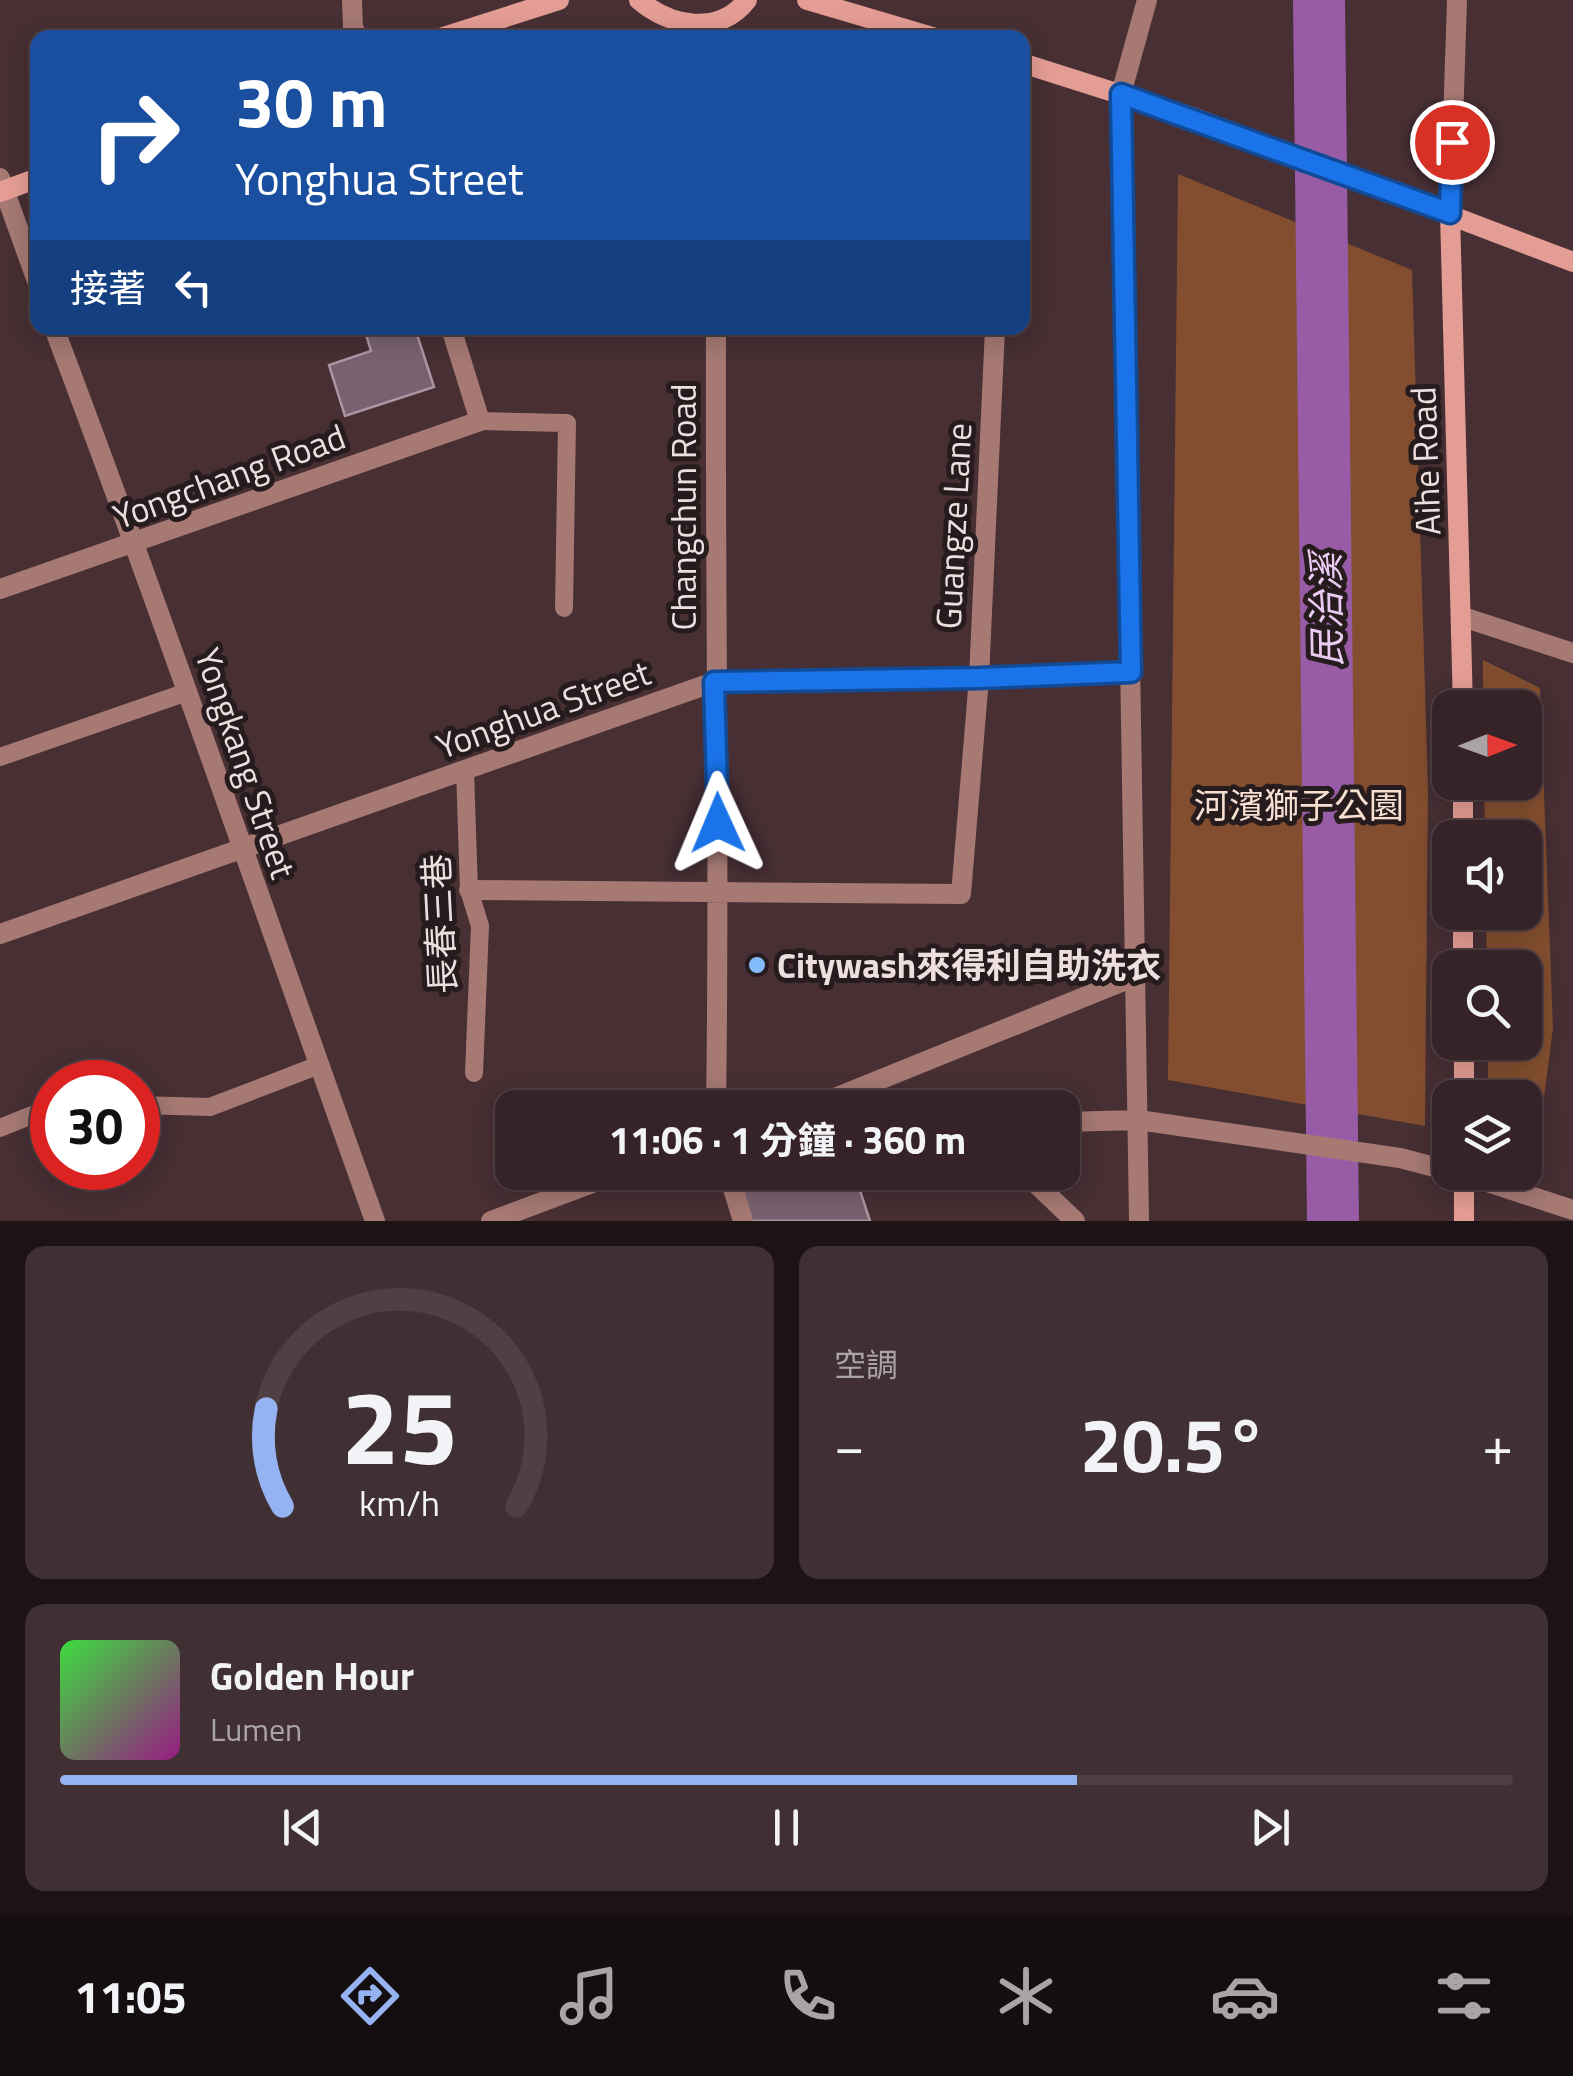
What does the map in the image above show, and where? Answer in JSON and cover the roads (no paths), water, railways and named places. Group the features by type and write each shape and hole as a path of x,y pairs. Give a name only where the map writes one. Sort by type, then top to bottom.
{"main road":[{"path":"465,30 560,0"},
{"path":"639,0 655,13 694,30"},
{"path":"699,30 724,18 747,0"},
{"path":"807,0 909,30"},
{"path":"1030,66 1195,118 1573,262"},
{"path":"1,187 30,180"},
{"name":"Aihe Road","path":"1450,213 1463,690"},
{"path":"1460,1190 1464,1221"}],"street":[{"path":"352,0 355,30"},
{"path":"1139,1221 1121,94 1148,0"},
{"path":"1450,213 1457,0"},
{"path":"1,187 30,263"},
{"name":"Yongkang Street","path":"57,335 136,544 376,1221"},
{"path":"452,335 480,422"},
{"name":"Changchun Road","path":"716,335 716,1090"},
{"name":"Guangze Lane","path":"469,890 961,894 979,678 994,335"},
{"name":"Yongchang Road","path":"0,589 480,422"},
{"path":"1463,617 1573,653"},
{"name":"Yonghua Street","path":"0,934 714,682 1131,672"},
{"path":"858,1090 1136,976"},
{"path":"1080,1122 1138,1120 1432,1166"},
{"path":"492,1221 574,1190"},
{"path":"734,1190 743,1221"},
{"path":"1043,1190 1076,1221"},
{"path":"1512,1190 1573,1210"}],"lane":[{"path":"480,422 568,423 564,608"},
{"path":"0,757 187,692"},
{"name":"長春三巷","path":"465,771 469,890 480,926 474,1072"},
{"path":"160,1105 210,1106 319,1064"},
{"path":"0,1128 30,1116"}],"waterway":[{"name":"民治溪","path":"1319,0 1333,1221"}],"place":[{"name":"Citywash來得利自助洗衣","path":"757,965"}],"park label":[{"name":"河濱獅子公園","path":"1299,805"}]}
